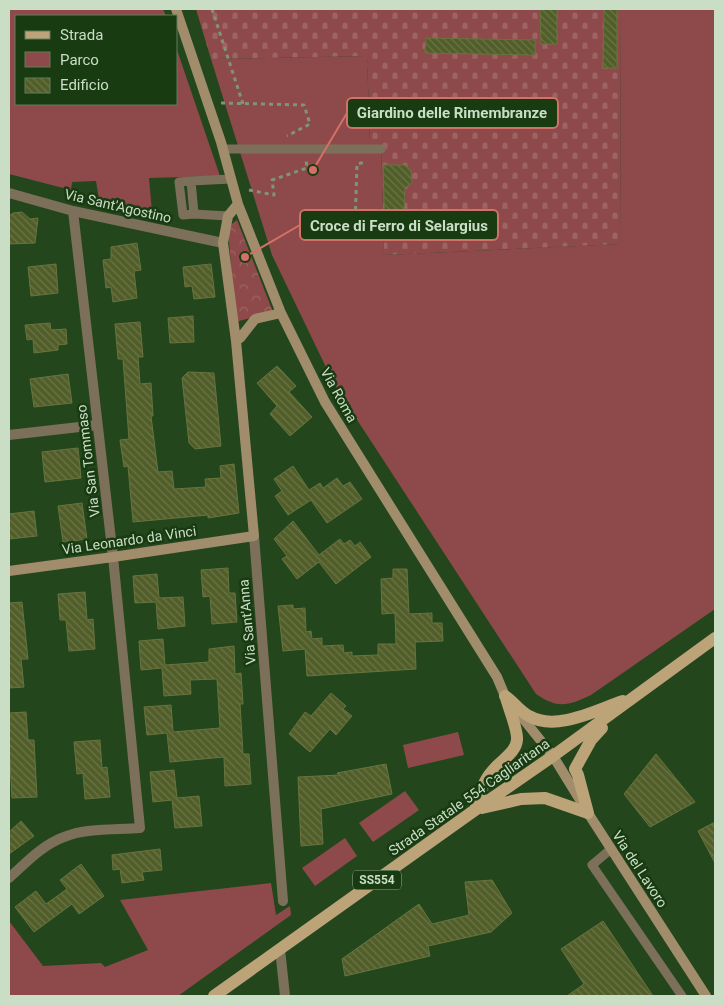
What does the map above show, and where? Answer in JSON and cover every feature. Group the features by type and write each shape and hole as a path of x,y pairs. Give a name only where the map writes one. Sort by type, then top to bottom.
{"main road":[{"name":"Via Roma","path":"176,9 223,149 238,204 281,313 325,402 497,676 506,696 554,756"},
{"name":"Via Sant'Anna","path":"238,204 228,216 222,244 236,341 254,536"},
{"path":"236,341 242,337 255,319 281,313"},
{"name":"Via Leonardo da Vinci","path":"9,570 254,536"},
{"name":"Strada Statale 554 Cagliaritana","path":"214,996 554,756 715,638"},
{"path":"506,696 512,700 519,710 531,717 553,722 576,718 637,695"},
{"path":"588,813 576,768 591,740 637,695"},
{"path":"506,696 517,741 512,752 493,770 483,783 475,810 521,799 545,798 588,813"},
{"name":"Via del Lavoro","path":"554,756 588,813 706,996"}],"street":[{"name":"Via Sant'Agostino","path":"9,193 72,211 222,244"},
{"name":"Via San Tommaso","path":"9,878 40,850 63,837 80,832 140,828 113,557 72,211"},
{"path":"9,435 98,425"},
{"name":"Via Sant'Anna","path":"254,536 283,901"},
{"path":"280,949 285,996"}],"lane":[{"path":"223,149 381,149"},
{"path":"228,216 194,214 191,181 232,179"},
{"path":"611,849 592,865 682,996"}],"path":[{"path":"212,9 244,104"},
{"path":"225,103 304,105 310,124 275,142 278,149"},
{"path":"249,190 274,195 272,180 307,168 306,149"},
{"path":"355,226 356,164 366,162 381,149"}],"green space":[{"path":"9,9 163,9 166,15 15,15 15,105 178,105 178,53 220,176 149,178 152,212 99,199 96,181 72,182 71,190 9,174"},
{"path":"196,9 621,9 620,244 384,255 381,141 370,141 367,56 211,59"},
{"path":"621,9 715,9 715,609 591,695 576,702 557,704 536,694 335,386 272,255 211,59 367,56 370,141 381,141 384,255 620,244"},
{"path":"237,220 273,312 235,322 228,227"},
{"path":"458,732 464,755 408,768 403,745"},
{"path":"405,791 419,810 373,842 359,823"},
{"path":"345,838 357,856 315,886 302,868"},
{"path":"271,883 276,915 290,906 291,915 178,996 9,996 9,921 43,966 101,963 105,967 148,950 120,900"}],"building":[{"path":"540,9 557,9 557,44 541,44"},
{"path":"604,9 617,9 617,68 603,68"},
{"path":"426,38 535,40 535,55 425,53"},
{"path":"383,165 405,165 411,171 412,183 405,188 404,209 412,215 412,229 409,234 385,234"},
{"path":"22,212 30,219 38,218 35,243 9,244 9,216 13,213"},
{"path":"137,243 141,270 134,271 137,298 113,302 111,287 106,288 103,260 111,259 111,247"},
{"path":"56,264 58,293 31,296 28,267"},
{"path":"211,264 215,297 194,299 192,286 185,287 183,267"},
{"path":"193,316 194,342 170,343 168,318"},
{"path":"140,322 143,357 138,357 140,384 151,383 153,416 151,416 158,472 172,471 174,489 206,487 205,479 221,478 220,466 234,464 239,513 208,518 208,515 133,522 128,466 124,467 120,440 129,439 123,359 118,359 115,324"},
{"path":"50,323 51,330 66,329 67,344 58,345 58,350 34,353 33,339 27,340 25,325"},
{"path":"277,366 296,386 289,392 312,417 290,436 270,414 277,406 257,383"},
{"path":"188,372 214,373 221,446 195,449 189,443 182,378"},
{"path":"68,374 72,403 34,407 30,379"},
{"path":"78,448 81,478 45,482 42,452"},
{"path":"293,466 309,490 320,483 323,488 337,478 343,486 350,482 362,499 327,523 311,500 288,515 275,496 282,491 274,479"},
{"path":"82,503 87,539 63,542 58,506"},
{"path":"34,511 37,536 9,539 9,514"},
{"path":"293,521 319,555 340,539 344,544 350,540 355,546 360,542 371,557 336,584 319,562 297,579 282,559 287,556 274,539"},
{"path":"228,568 229,593 235,593 237,622 212,624 210,596 203,597 201,570"},
{"path":"393,569 407,569 409,614 432,613 432,623 442,623 443,641 415,642 416,669 307,676 305,649 283,651 278,606 293,605 293,609 305,608 306,632 311,631 312,639 322,638 322,646 343,645 344,653 352,652 352,656 378,655 378,644 396,644 395,613 382,614 381,579 393,578"},
{"path":"157,574 159,598 183,597 185,626 158,629 156,602 135,603 133,576"},
{"path":"85,592 87,620 93,619 95,649 69,651 66,620 60,620 58,594"},
{"path":"22,602 28,659 21,659 24,687 9,688 9,603"},
{"path":"163,639 165,665 209,662 209,649 234,646 235,674 241,673 243,704 240,704 243,754 249,754 251,784 225,786 224,757 170,762 167,733 147,735 144,707 171,705 173,732 220,728 217,679 190,680 191,694 164,696 162,668 141,670 139,641"},
{"path":"331,693 346,706 343,709 352,716 336,735 330,729 310,752 289,734 305,712 311,716"},
{"path":"26,712 28,740 34,740 37,797 12,798 9,713"},
{"path":"100,740 102,768 107,767 110,797 85,799 83,773 77,774 74,742"},
{"path":"656,754 695,802 650,827 624,794"},
{"path":"386,764 392,794 321,809 323,844 301,846 298,777 339,775 337,773"},
{"path":"174,770 177,798 199,796 202,826 175,828 172,800 153,802 150,772"},
{"path":"21,821 34,836 9,854 9,832"},
{"path":"715,822 715,863 698,831"},
{"path":"160,849 162,870 142,872 144,880 122,883 120,869 113,870 112,855"},
{"path":"81,864 104,896 79,914 72,904 34,932 15,907 36,891 46,904 67,889 60,880"},
{"path":"492,880 512,913 491,932 428,946 430,956 345,976 342,959 419,904 432,924 469,915 465,882"},
{"path":"603,921 653,996 567,996 584,984 561,949"}],"place":[{"name":"Giardino delle Rimembranze","path":"313,170"},
{"name":"Croce di Ferro di Selargius","path":"245,257"}]}
